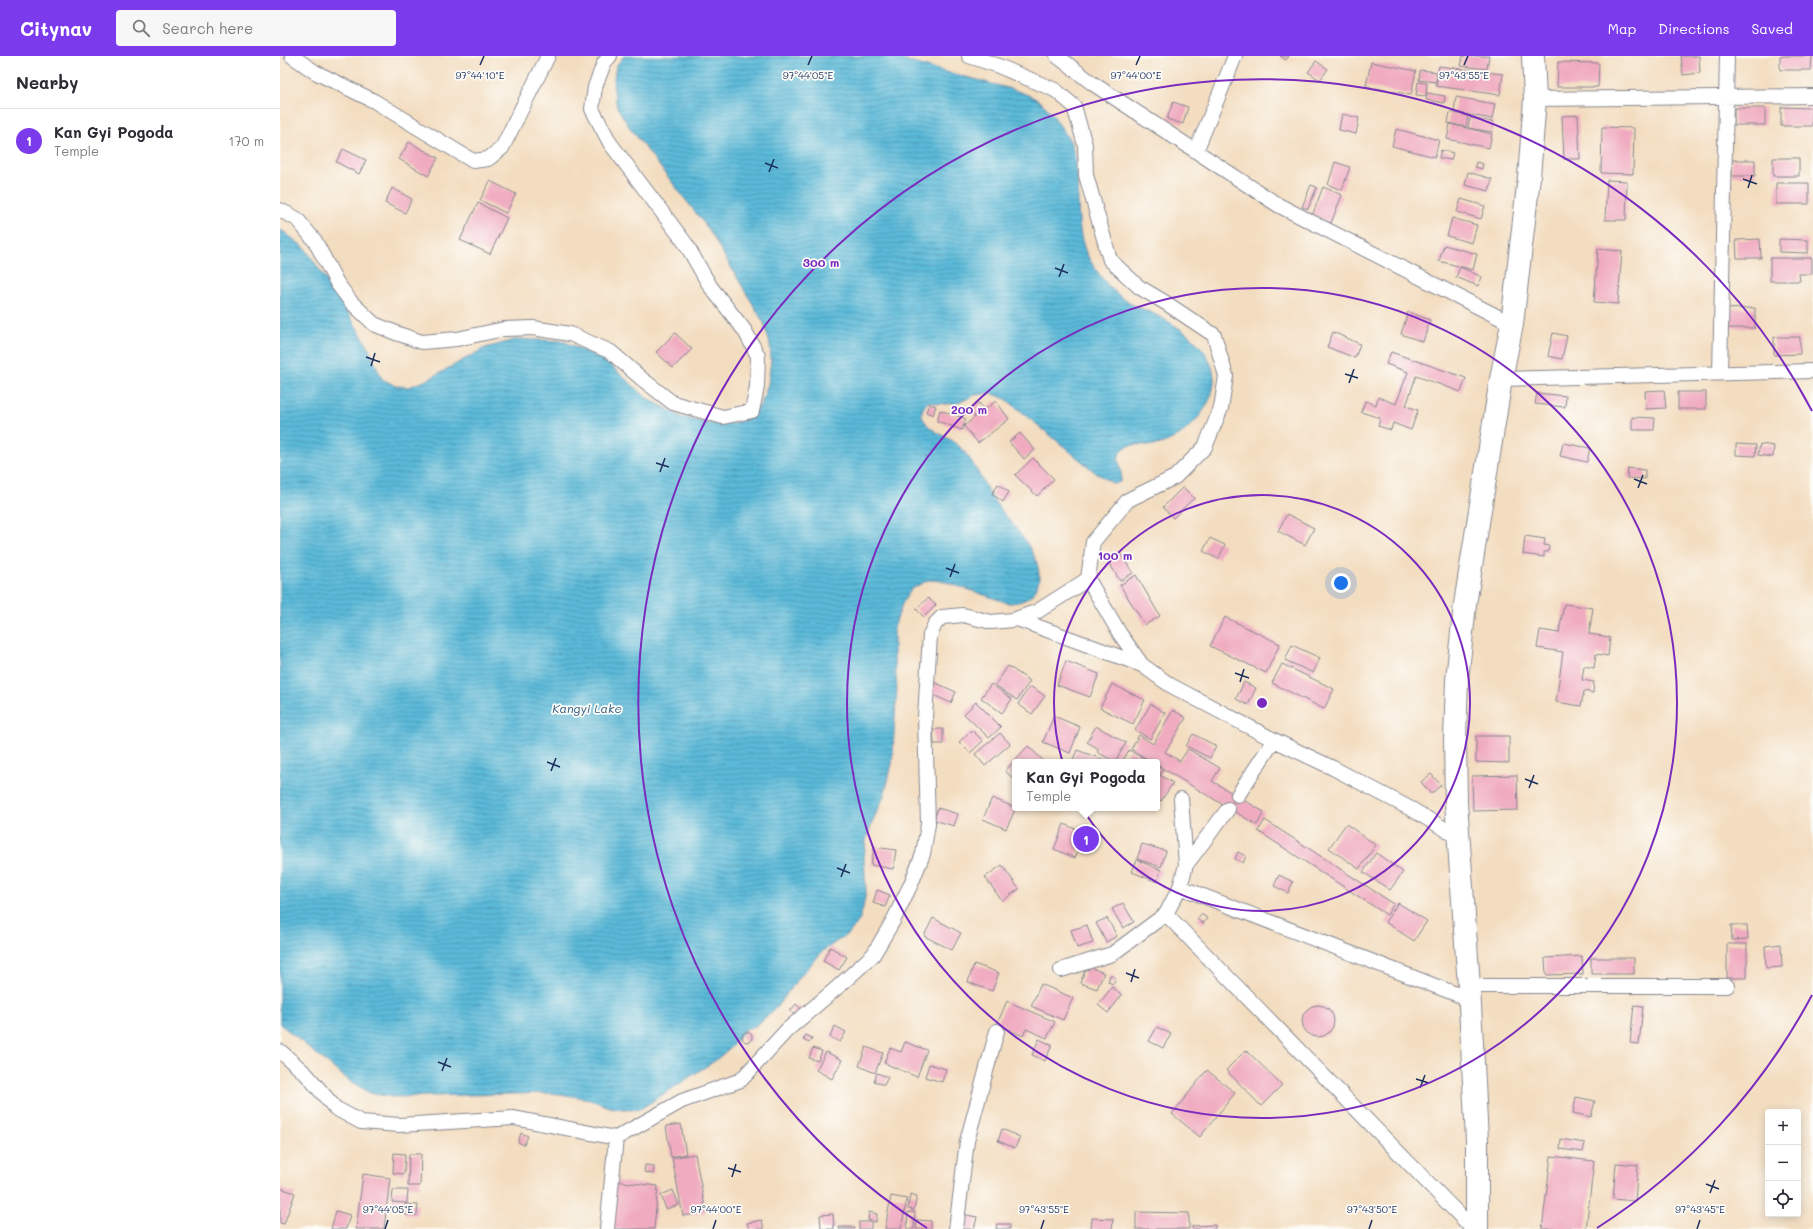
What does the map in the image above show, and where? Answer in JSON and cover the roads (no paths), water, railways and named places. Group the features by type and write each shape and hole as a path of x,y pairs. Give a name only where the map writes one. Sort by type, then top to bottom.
{"highway":[{"path":"1477,1229 1477,1140 1469,993 1458,837 1454,740 1457,680 1465,604 1501,379 1512,324 1529,177 1535,99 1533,56"}],"street":[{"path":"292,56 315,72 374,101 473,161 488,159 502,148 548,56"},
{"path":"280,210 297,219 315,241 337,283 351,302 374,324 422,342 457,339 504,329 534,328 570,334 611,352 673,403 723,416 752,411 757,387 758,356 745,331 710,286 686,244 610,143 592,109 594,87 604,63 610,56"},
{"path":"969,56 996,65 1055,90 1074,106 1085,145 1086,174 1110,260 1138,287 1166,303 1214,335 1226,376 1221,408 1205,447 1175,477 1128,500 1093,542 1088,580 1120,634 1142,665"},
{"path":"1058,56 1092,83 1278,205 1512,324"},
{"path":"1196,151 1235,56"},
{"path":"1720,373 1727,56"},
{"path":"1535,99 1813,96"},
{"path":"1501,379 1813,371"},
{"path":"280,1051 307,1075 335,1108 361,1122 399,1125 514,1118 616,1138 682,1101 741,1080 786,1030 839,986 873,955 893,921 911,884 923,854 928,824 925,717 930,635 935,624 942,617 963,615 991,622 1017,619 1038,611 1088,580"},
{"path":"1017,619 1142,665 1170,685 1274,740 1339,771 1413,810 1458,837"},
{"path":"1238,795 1274,740"},
{"path":"1061,970 1112,954 1166,914 1180,888 1186,865 1181,799"},
{"path":"1186,865 1228,809"},
{"path":"1180,888 1469,993 1727,986"},
{"path":"1166,914 1473,1229"},
{"path":"956,1229 966,1141 997,1031"},
{"path":"607,1229 616,1138"}],"water":[{"name":"Kangyi Lake","path":"624,56 890,56 1007,88 1036,99 1043,104 1052,115 1072,146 1077,175 1081,235 1091,262 1103,279 1118,295 1133,305 1184,331 1201,347 1212,366 1214,377 1213,388 1205,409 1180,435 1160,444 1130,445 1122,450 1119,457 1121,473 1120,482 1114,484 1096,473 1006,399 991,393 975,395 958,403 945,404 928,402 922,410 923,417 931,428 958,445 969,457 992,498 1033,553 1038,565 1039,577 1036,589 1031,596 1024,600 1008,603 943,581 928,580 911,589 902,604 894,628 894,657 897,688 892,764 884,796 866,840 864,858 866,891 859,921 849,933 823,951 802,974 775,1009 757,1025 743,1031 732,1046 716,1060 642,1108 630,1110 610,1107 585,1098 552,1093 392,1097 370,1093 348,1080 280,1024 280,229 305,248 366,343 382,379 396,386 409,387 427,380 485,348 518,339 563,341 606,361 647,398 681,417 711,424 733,423 749,417 761,404 768,384 771,360 770,344 764,323 709,230 630,128 617,107 613,85 616,66"}],"place":[{"name":"Kan Gyi Pogoda","path":"1086,839"}]}
